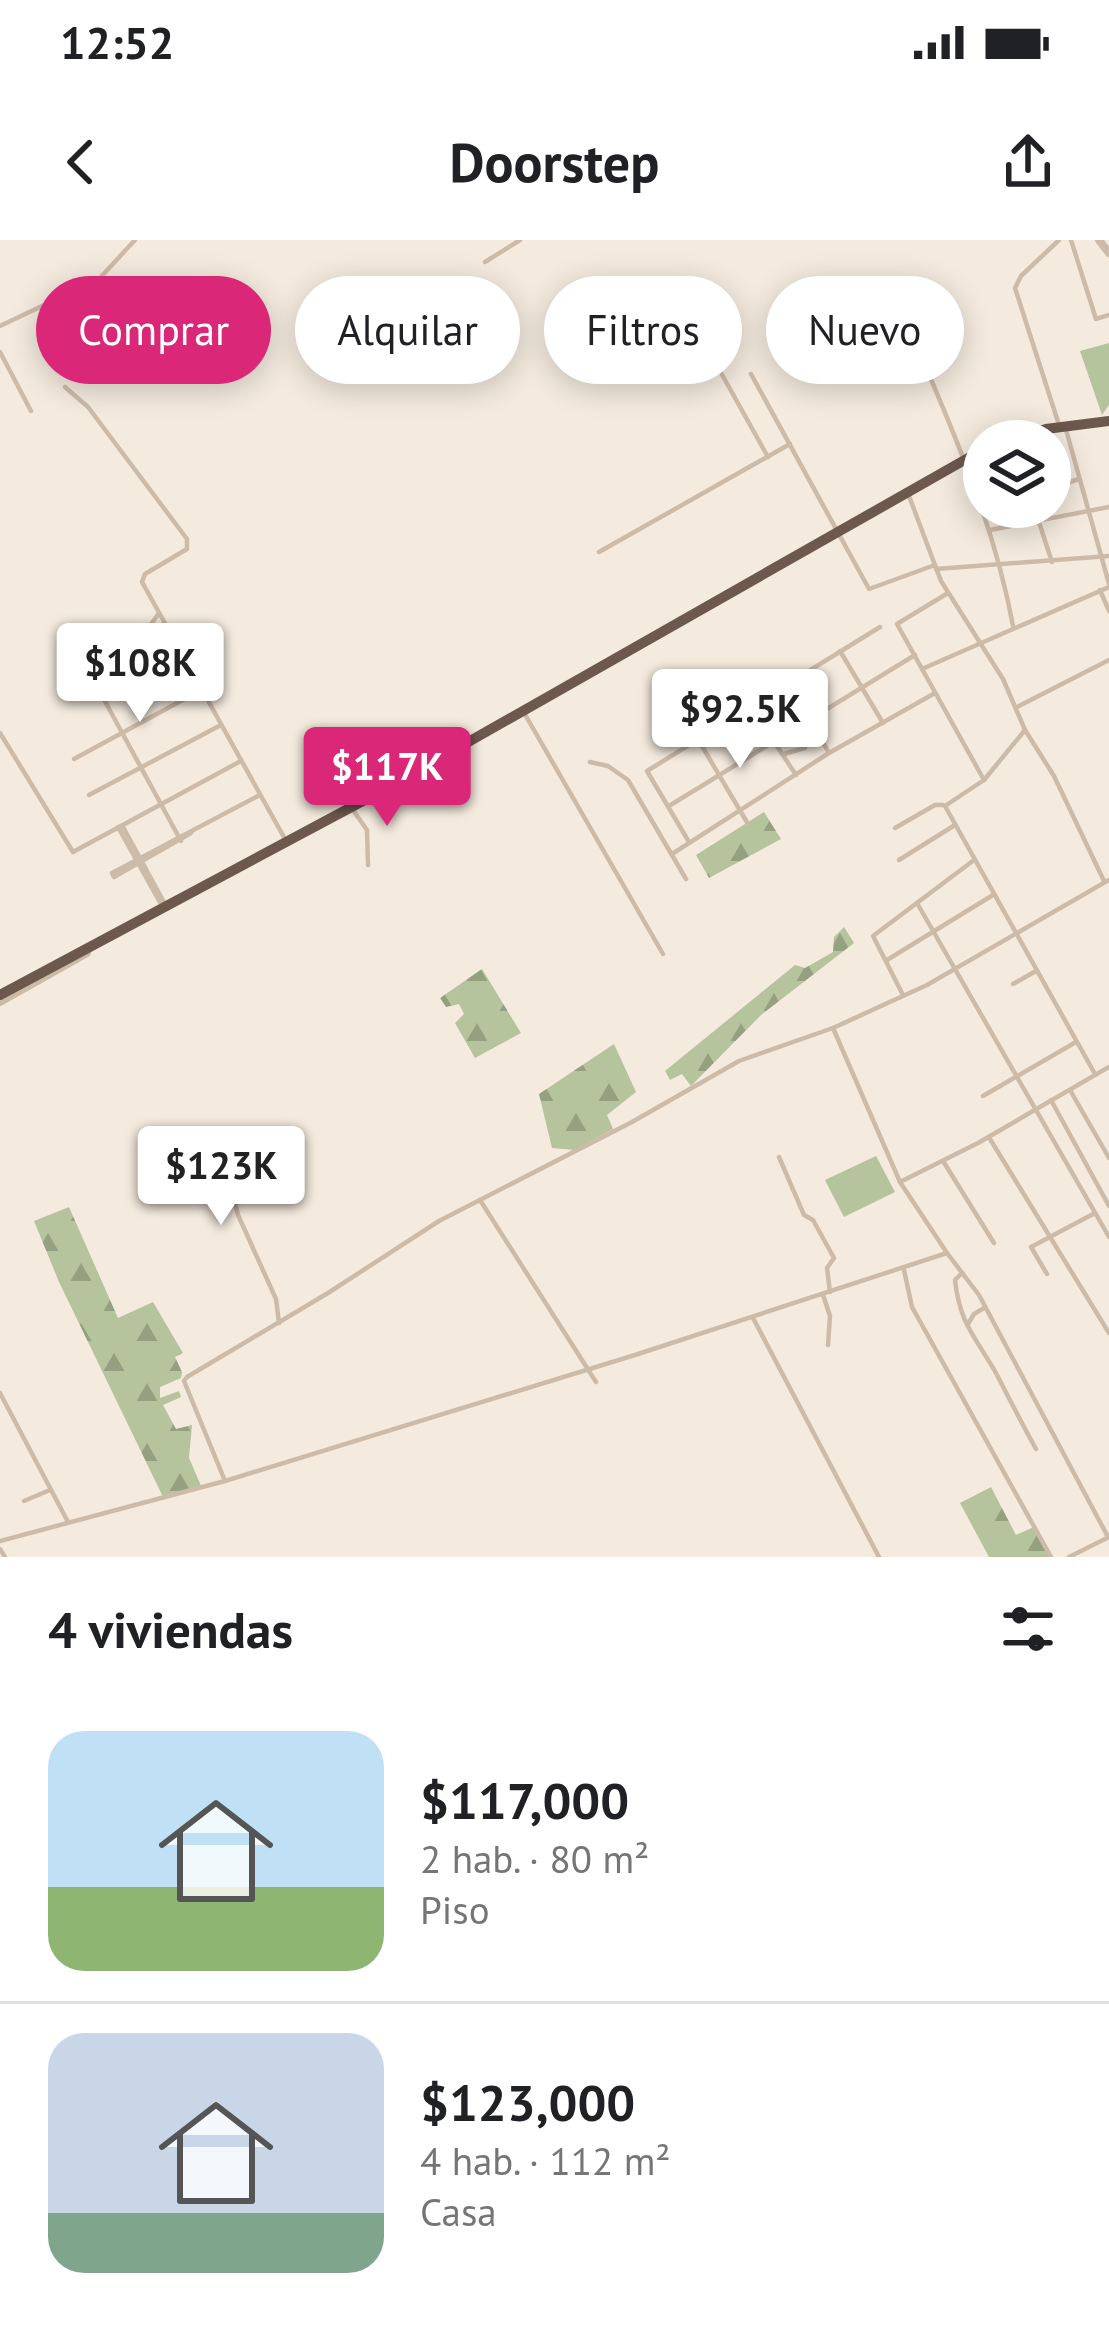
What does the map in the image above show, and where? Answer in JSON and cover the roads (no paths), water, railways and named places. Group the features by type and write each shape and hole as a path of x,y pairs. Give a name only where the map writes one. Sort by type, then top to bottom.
{"highway":[{"path":"1071,425 1109,421"},
{"path":"0,999 352,807 963,459"}],"street":[{"path":"0,326 99,279 135,240"},
{"path":"485,262 520,240"},
{"path":"1059,240 1021,276 1015,288 1060,420"},
{"path":"1070,240 1096,319 1109,315"},
{"path":"1099,240 1109,253"},
{"path":"0,352 32,411"},
{"path":"751,374 869,589 935,567 1106,557"},
{"path":"727,384 768,457"},
{"path":"933,384 963,456"},
{"path":"65,387 88,407 187,539 187,549 142,578 287,843"},
{"path":"598,552 790,444"},
{"path":"922,669 1109,585 1106,557 1071,451"},
{"path":"1071,482 1081,479"},
{"path":"225,1481 185,1379 439,1221 739,1061 904,997 1107,881 1017,707 948,593 907,491"},
{"path":"1071,515 1109,507"},
{"path":"1001,528 990,530 1013,626"},
{"path":"1041,528 1052,562"},
{"path":"1100,590 1109,611"},
{"path":"948,593 897,625 984,780"},
{"path":"159,613 101,690 180,839"},
{"path":"689,842 646,771 880,627"},
{"path":"840,651 883,723"},
{"path":"102,698 182,655"},
{"path":"668,806 915,655"},
{"path":"1017,707 1109,660"},
{"path":"789,683 829,753"},
{"path":"74,759 201,690"},
{"path":"672,854 829,753 935,693"},
{"path":"751,707 796,775"},
{"path":"523,711 663,954"},
{"path":"89,795 221,725"},
{"path":"783,756 805,748 794,727"},
{"path":"895,828 935,805 945,806 984,780 1025,730"},
{"path":"0,733 69,851 241,761"},
{"path":"698,740 748,824"},
{"path":"590,762 608,766 628,780 686,879"},
{"path":"139,861 260,795"},
{"path":"945,806 1095,1074"},
{"path":"352,807 367,830 368,865"},
{"path":"899,860 955,825"},
{"path":"120,826 165,907"},
{"path":"904,997 873,937 974,860"},
{"path":"887,960 993,895"},
{"path":"917,903 1109,1237"},
{"path":"1013,984 1036,971"},
{"path":"833,1028 900,1182 984,1308 1108,1537 1069,1557"},
{"path":"983,1096 1076,1042"},
{"path":"900,1182 1109,1067"},
{"path":"1070,1089 1109,1158"},
{"path":"1051,1100 1109,1206"},
{"path":"236,1132 224,1156 238,1215 276,1299 279,1323"},
{"path":"988,1137 1109,1333"},
{"path":"779,1157 804,1215 813,1220 834,1258 827,1268 828,1345"},
{"path":"944,1161 994,1243"},
{"path":"480,1200 596,1382"},
{"path":"1047,1274 1031,1246 1095,1213"},
{"path":"0,1541 225,1481 947,1253"},
{"path":"906,1267 912,1307 1051,1557"},
{"path":"962,1273 955,1280 956,1303 1036,1449"},
{"path":"967,1327 984,1308"},
{"path":"752,1317 880,1557"},
{"path":"0,1393 68,1522"},
{"path":"24,1502 50,1490"},
{"path":"0,1550 4,1557"}]}
